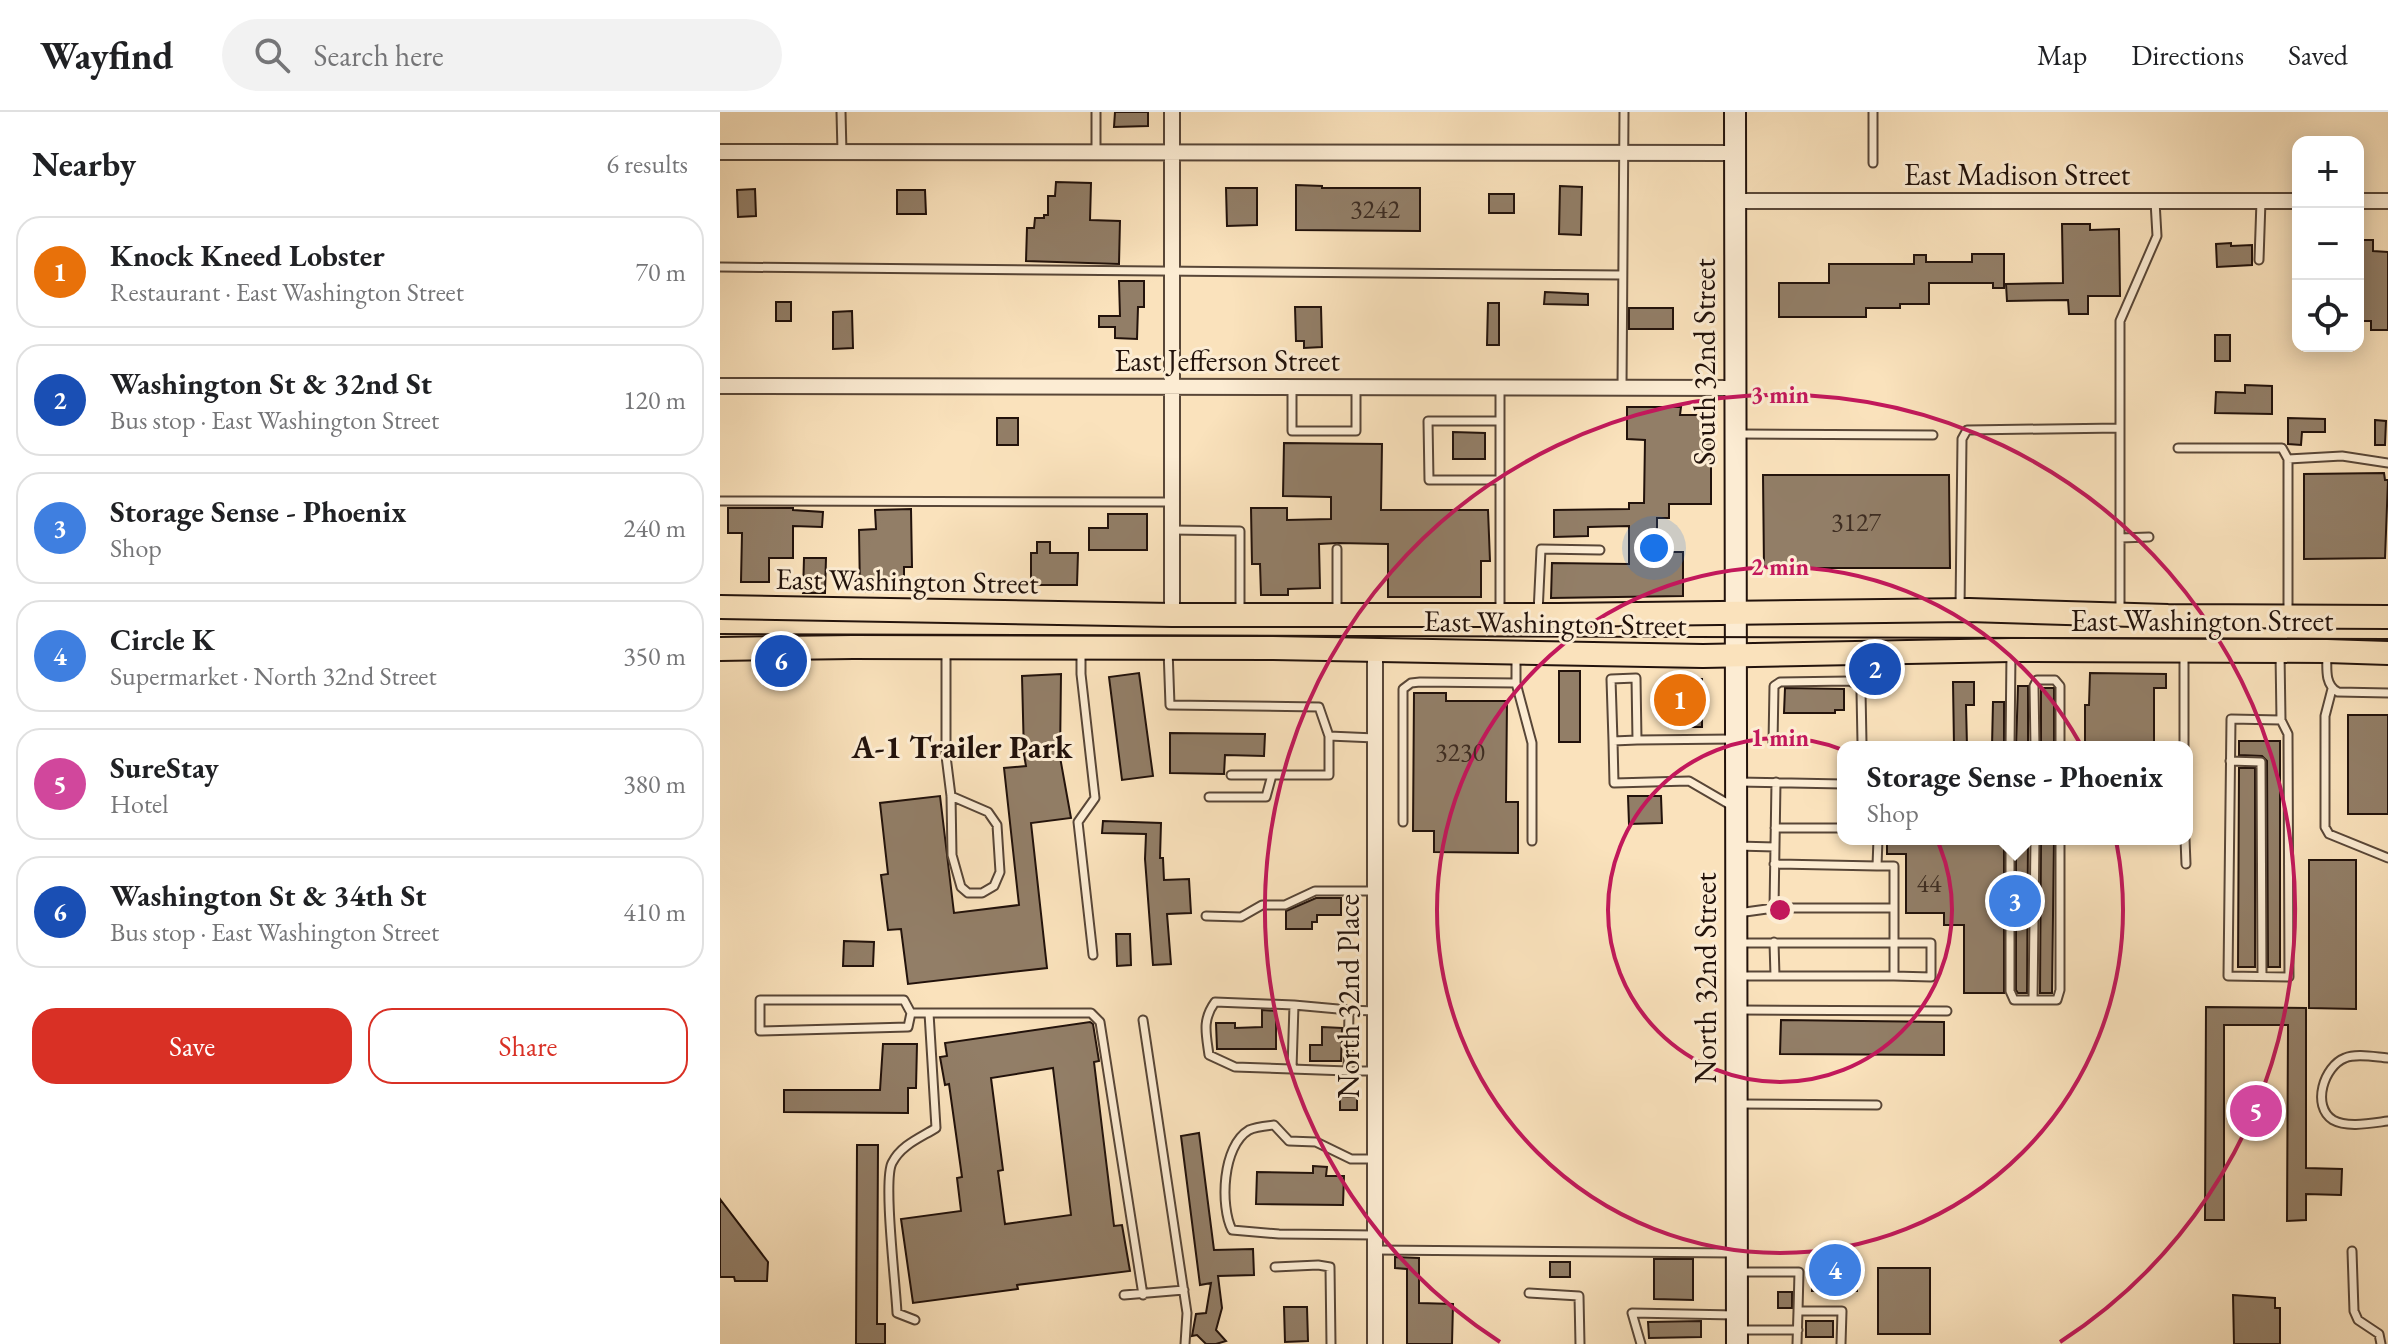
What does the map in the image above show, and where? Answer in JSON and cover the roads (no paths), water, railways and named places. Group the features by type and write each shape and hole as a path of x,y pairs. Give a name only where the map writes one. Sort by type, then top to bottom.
{"main road":[{"name":"South 32nd Street","path":"1735,112 1735,612"},
{"name":"East Washington Street","path":"720,607 1172,615 1960,610 2388,617"},
{"name":"North 32nd Street","path":"1735,612 1737,1330"},
{"name":"East Washington Street","path":"720,649 1081,647 1735,655 2011,650 2388,653"}],"street":[{"path":"1172,112 1172,615"},
{"path":"720,152 1735,153"},
{"name":"East Madison Street","path":"1735,201 2292,201"},
{"path":"2364,201 2388,201"},
{"name":"East Jefferson Street","path":"720,386 1734,388"},
{"name":"North 32nd Place","path":"1375,649 1375,1344"}],"lane":[{"path":"841,112 842,152"},
{"path":"1096,112 1096,152"},
{"path":"1622,388 1624,112"},
{"path":"1873,112 1873,163"},
{"path":"2120,615 2120,321 2157,236 2155,201"},
{"path":"2259,260 2261,201"},
{"path":"720,267 1622,275"},
{"path":"1292,387 1292,431 1356,431 1356,387"},
{"path":"1500,387 1500,615"},
{"path":"1500,421 1428,421 1429,480 1500,480"},
{"path":"1960,610 1962,439 1967,430 2120,428"},
{"path":"1734,435 1933,435"},
{"path":"2178,448 2282,448 2288,459 2288,617"},
{"path":"2288,459 2342,456 2388,463"},
{"path":"720,501 1172,502"},
{"path":"1172,530 1240,531 1240,615"},
{"path":"2120,538 2149,537"},
{"path":"1337,549 1337,615"},
{"path":"1538,615 1541,549 1600,550"},
{"path":"947,647 946,756 951,796 952,855 961,887 968,893 982,893 994,886 1000,872 997,825 988,812 951,796"},
{"path":"1081,647 1081,674 1095,798 1078,822 1093,955"},
{"path":"1168,648 1170,705 1319,707 1329,736 1329,775 1231,775"},
{"path":"2010,741 2011,650"},
{"path":"2184,651 2184,741"},
{"path":"2280,651 2281,720 2288,734 2289,977 2228,976 2231,719 2281,720"},
{"path":"2327,651 2328,682 2332,689 2338,692 2388,693"},
{"path":"1516,654 1516,683 1532,743 1532,841"},
{"path":"1637,740 1636,678 1611,679 1614,783 1689,781 1736,809"},
{"path":"2035,741 2034,686 2037,680 2055,680 2060,686 2060,741"},
{"path":"1773,743 1774,686 1780,682 1849,681 1857,684 1861,691 1862,741"},
{"path":"1403,822 1403,689 1411,683 1420,682 1516,683"},
{"path":"2332,689 2325,716 2325,827 2329,834 2388,858"},
{"path":"1329,736 1375,738"},
{"path":"1613,741 1736,739"},
{"path":"2230,761 2261,762 2262,976"},
{"path":"1209,797 1266,797 1272,775"},
{"path":"1736,782 1837,784"},
{"path":"1774,908 1776,782"},
{"path":"1775,828 1837,828"},
{"path":"1877,866 1878,845"},
{"path":"2010,845 2010,991 2014,1000 2057,1000 2060,990 2060,845"},
{"path":"2033,1000 2035,845"},
{"path":"2185,845 2186,864"},
{"path":"1736,846 1775,847"},
{"path":"1774,864 1894,866 1894,976"},
{"path":"1206,916 1241,917 1262,905 1285,905 1315,891 1375,891"},
{"path":"1736,913 1774,908 1894,908"},
{"path":"1774,942 1775,976"},
{"path":"1736,943 1931,943 1931,977 1737,976"},
{"path":"760,1000 904,1000 911,1013 908,1027 760,1031 760,1000"},
{"path":"1375,1011 1215,1002 1206,1014 1209,1055 1221,1063 1235,1067 1375,1071"},
{"path":"1292,1069 1294,1005"},
{"path":"1348,1071 1349,1010"},
{"path":"1736,1010 1947,1011"},
{"path":"911,1013 1091,1013 1100,1022 1143,1295"},
{"path":"915,1320 897,1313 889,1191 891,1164 904,1147 936,1128 929,1013"},
{"path":"1143,1020 1184,1290 1187,1313 1185,1341"},
{"path":"2388,1058 2347,1056 2332,1065 2324,1079 2323,1101 2326,1114 2336,1122 2358,1124 2388,1121"},
{"path":"1737,1104 1877,1105"},
{"path":"1375,1159 1351,1159 1316,1142 1289,1141 1274,1125 1249,1130 1237,1142 1226,1163 1228,1221 1232,1230 1375,1243 1737,1262 1799,1272 1797,1344"},
{"path":"2352,1251 2354,1311 2358,1320 2379,1334 2381,1344"},
{"path":"1275,1267 1330,1267 1331,1344"},
{"path":"1124,1295 1184,1290"},
{"path":"1529,1293 1579,1296 1580,1344"},
{"path":"1798,1311 1842,1311 1841,1344"},
{"path":"1641,1344 1632,1313 1737,1330 1798,1330"}],"tram line":[{"path":"720,634 2388,639"}],"place":[{"name":"Washington St & 34th St","path":"781,661"},
{"name":"Washington St & 32nd St","path":"1875,669"},
{"name":"Knock Kneed Lobster","path":"1680,700"},
{"name":"Storage Sense - Phoenix","path":"2015,901"},
{"name":"SureStay","path":"2256,1111"},
{"name":"Circle K","path":"1835,1270"}],"district":[{"name":"A-1 Trailer Park","path":"962,747"}]}
